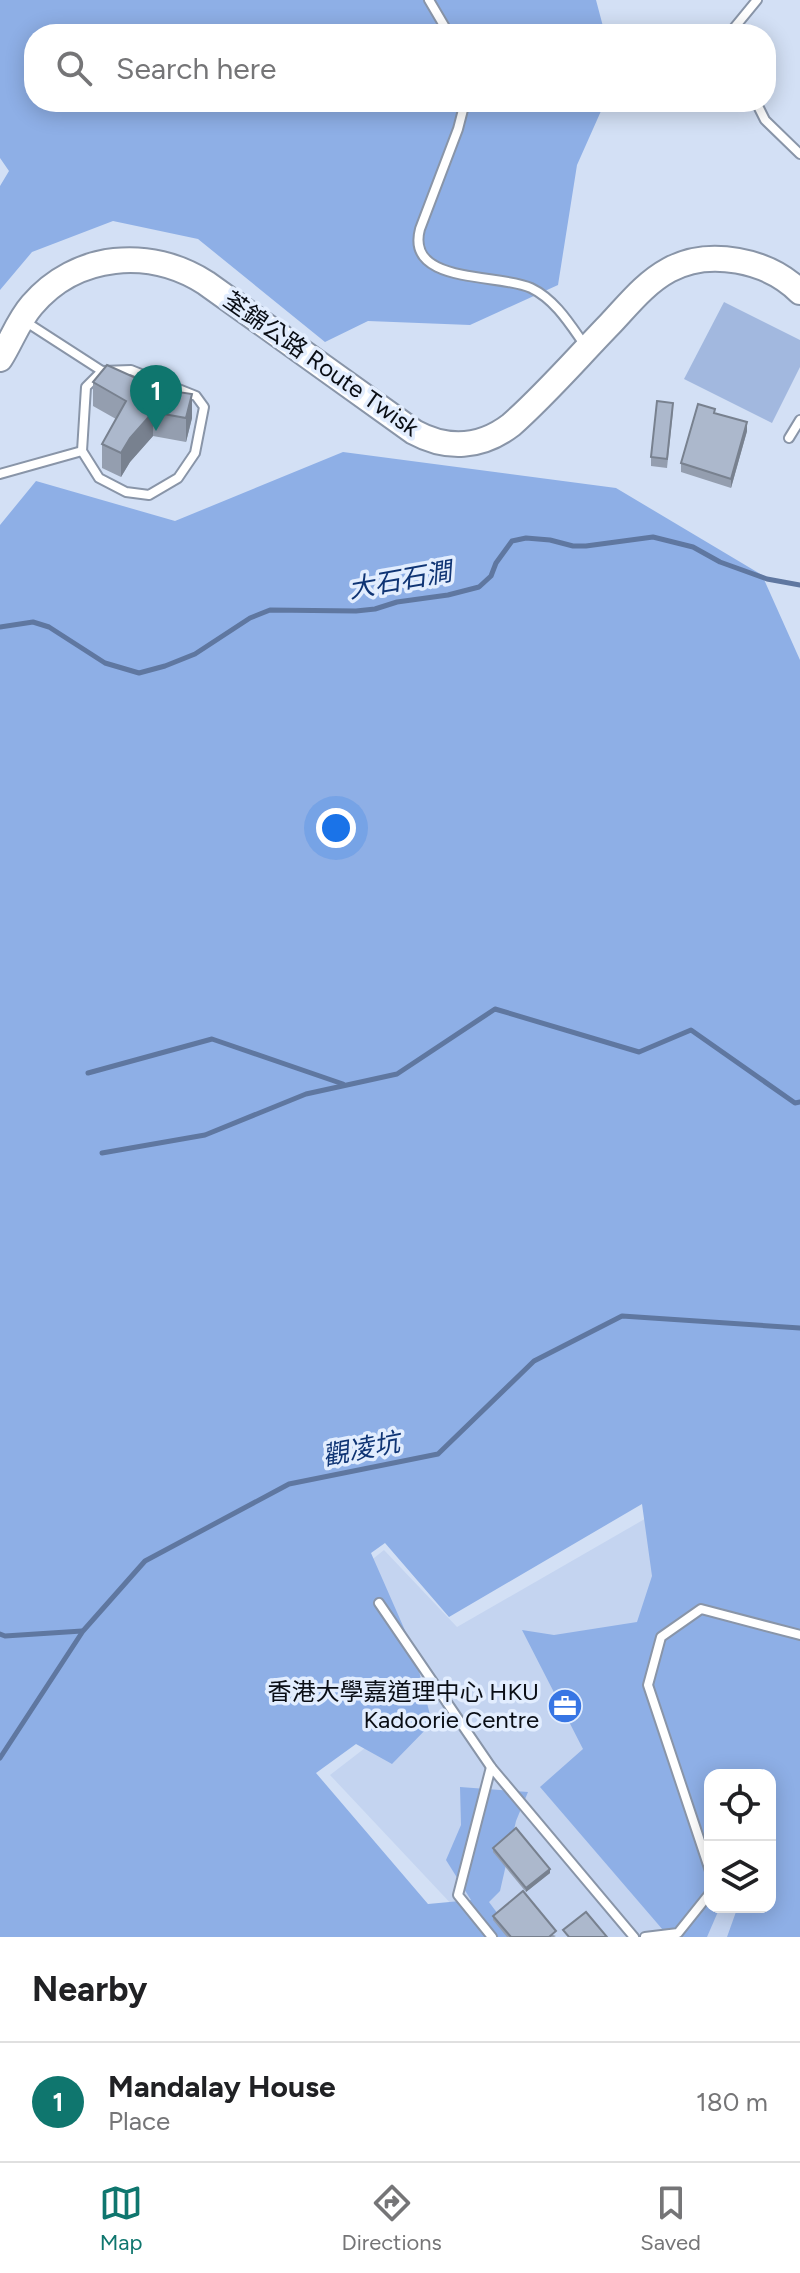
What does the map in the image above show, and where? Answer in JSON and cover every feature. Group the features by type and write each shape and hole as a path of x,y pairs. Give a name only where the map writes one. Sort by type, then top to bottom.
{"main road":[{"name":"荃錦公路 Route Twisk","path":"1,359 22,319 39,297 54,285 88,268 124,260 147,260 187,271 206,283 406,427 429,440 450,445 476,443 502,433 531,407 631,301 671,269 688,263 724,260 751,264 778,275 800,292"}],"lane":[{"path":"429,0 443,24"},
{"path":"737,24 757,0"},
{"path":"462,112 420,229 417,241 420,252 427,263 440,269 519,284 536,291 555,306 587,348"},
{"path":"761,112 765,120 800,154"},
{"path":"22,319 102,371 131,370 196,396 204,407 195,453 178,478 149,495 126,492 99,478 82,451 86,387 102,371"},
{"path":"789,438 800,420"},
{"path":"0,474 82,451"},
{"path":"379,1603 491,1767 634,1937"},
{"path":"704,1853 648,1685 661,1637 701,1609 800,1635"},
{"path":"491,1767 458,1895 492,1937"},
{"path":"645,1937 678,1933 704,1900"}],"shaded area":[{"path":"0,0 596,0 602,24 24,24 24,112 601,112 577,165 558,285 470,325 368,321 325,342 198,239 113,221 32,252 0,290 0,186 9,171 0,158"},
{"path":"724,302 800,340 800,367 772,423 684,379"},
{"path":"343,452 616,488 762,575 800,660 800,1937 727,1937 736,1913 776,1913 776,1769 704,1769 704,1913 717,1913 707,1937 669,1937 540,1787 583,1749 522,1630 554,1635 637,1622 652,1576 642,1504 449,1617 385,1543 371,1553 414,1651 432,1723 392,1764 356,1744 316,1773 428,1904 471,1900 446,1860 461,1825 460,1787 528,1792 516,1821 500,1891 489,1902 515,1937 0,1937 0,525 36,481 175,521"},
{"name":"香港大學嘉道理中心 HKU Kadoorie Centre","path":"709,1482 768,1769 704,1769 704,1913 776,1913 800,1937 480,1937 330,1775 413,1711 339,1586 384,1550 457,1627"}],"building":[{"path":"107,365 151,385 154,377 167,383 164,390 192,394 186,418 153,412 121,453 102,444 126,401 93,382"},
{"path":"657,401 673,403 667,459 651,457"},
{"path":"698,404 715,409 714,413 747,422 731,479 681,463"},
{"path":"516,1828 550,1869 526,1888 493,1848"},
{"path":"523,1891 556,1931 549,1937 511,1937 493,1916"},
{"path":"586,1912 607,1937 569,1937 563,1930"}],"waterway":[{"name":"大石石澗","path":"0,627 33,622 49,627 105,663 139,673 195,654 250,618 270,610 375,609 479,587 491,576 496,563 512,541 526,538 586,546 653,537 693,547 720,562 767,579 800,585"},
{"path":"102,1153 205,1135 306,1094 397,1074 495,1009 639,1052 691,1030 795,1103 800,1102"},
{"path":"88,1073 212,1039 343,1084"},
{"name":"觀凌坑","path":"0,1758 83,1631 145,1561 289,1484 438,1454 534,1361 622,1316 800,1328"},
{"path":"0,1634 82,1631"}],"place":[{"name":"Mandalay House","path":"156,431"},
{"name":"香港大學嘉道理中心 HKU Kadoorie Centre","path":"565,1706"}]}
